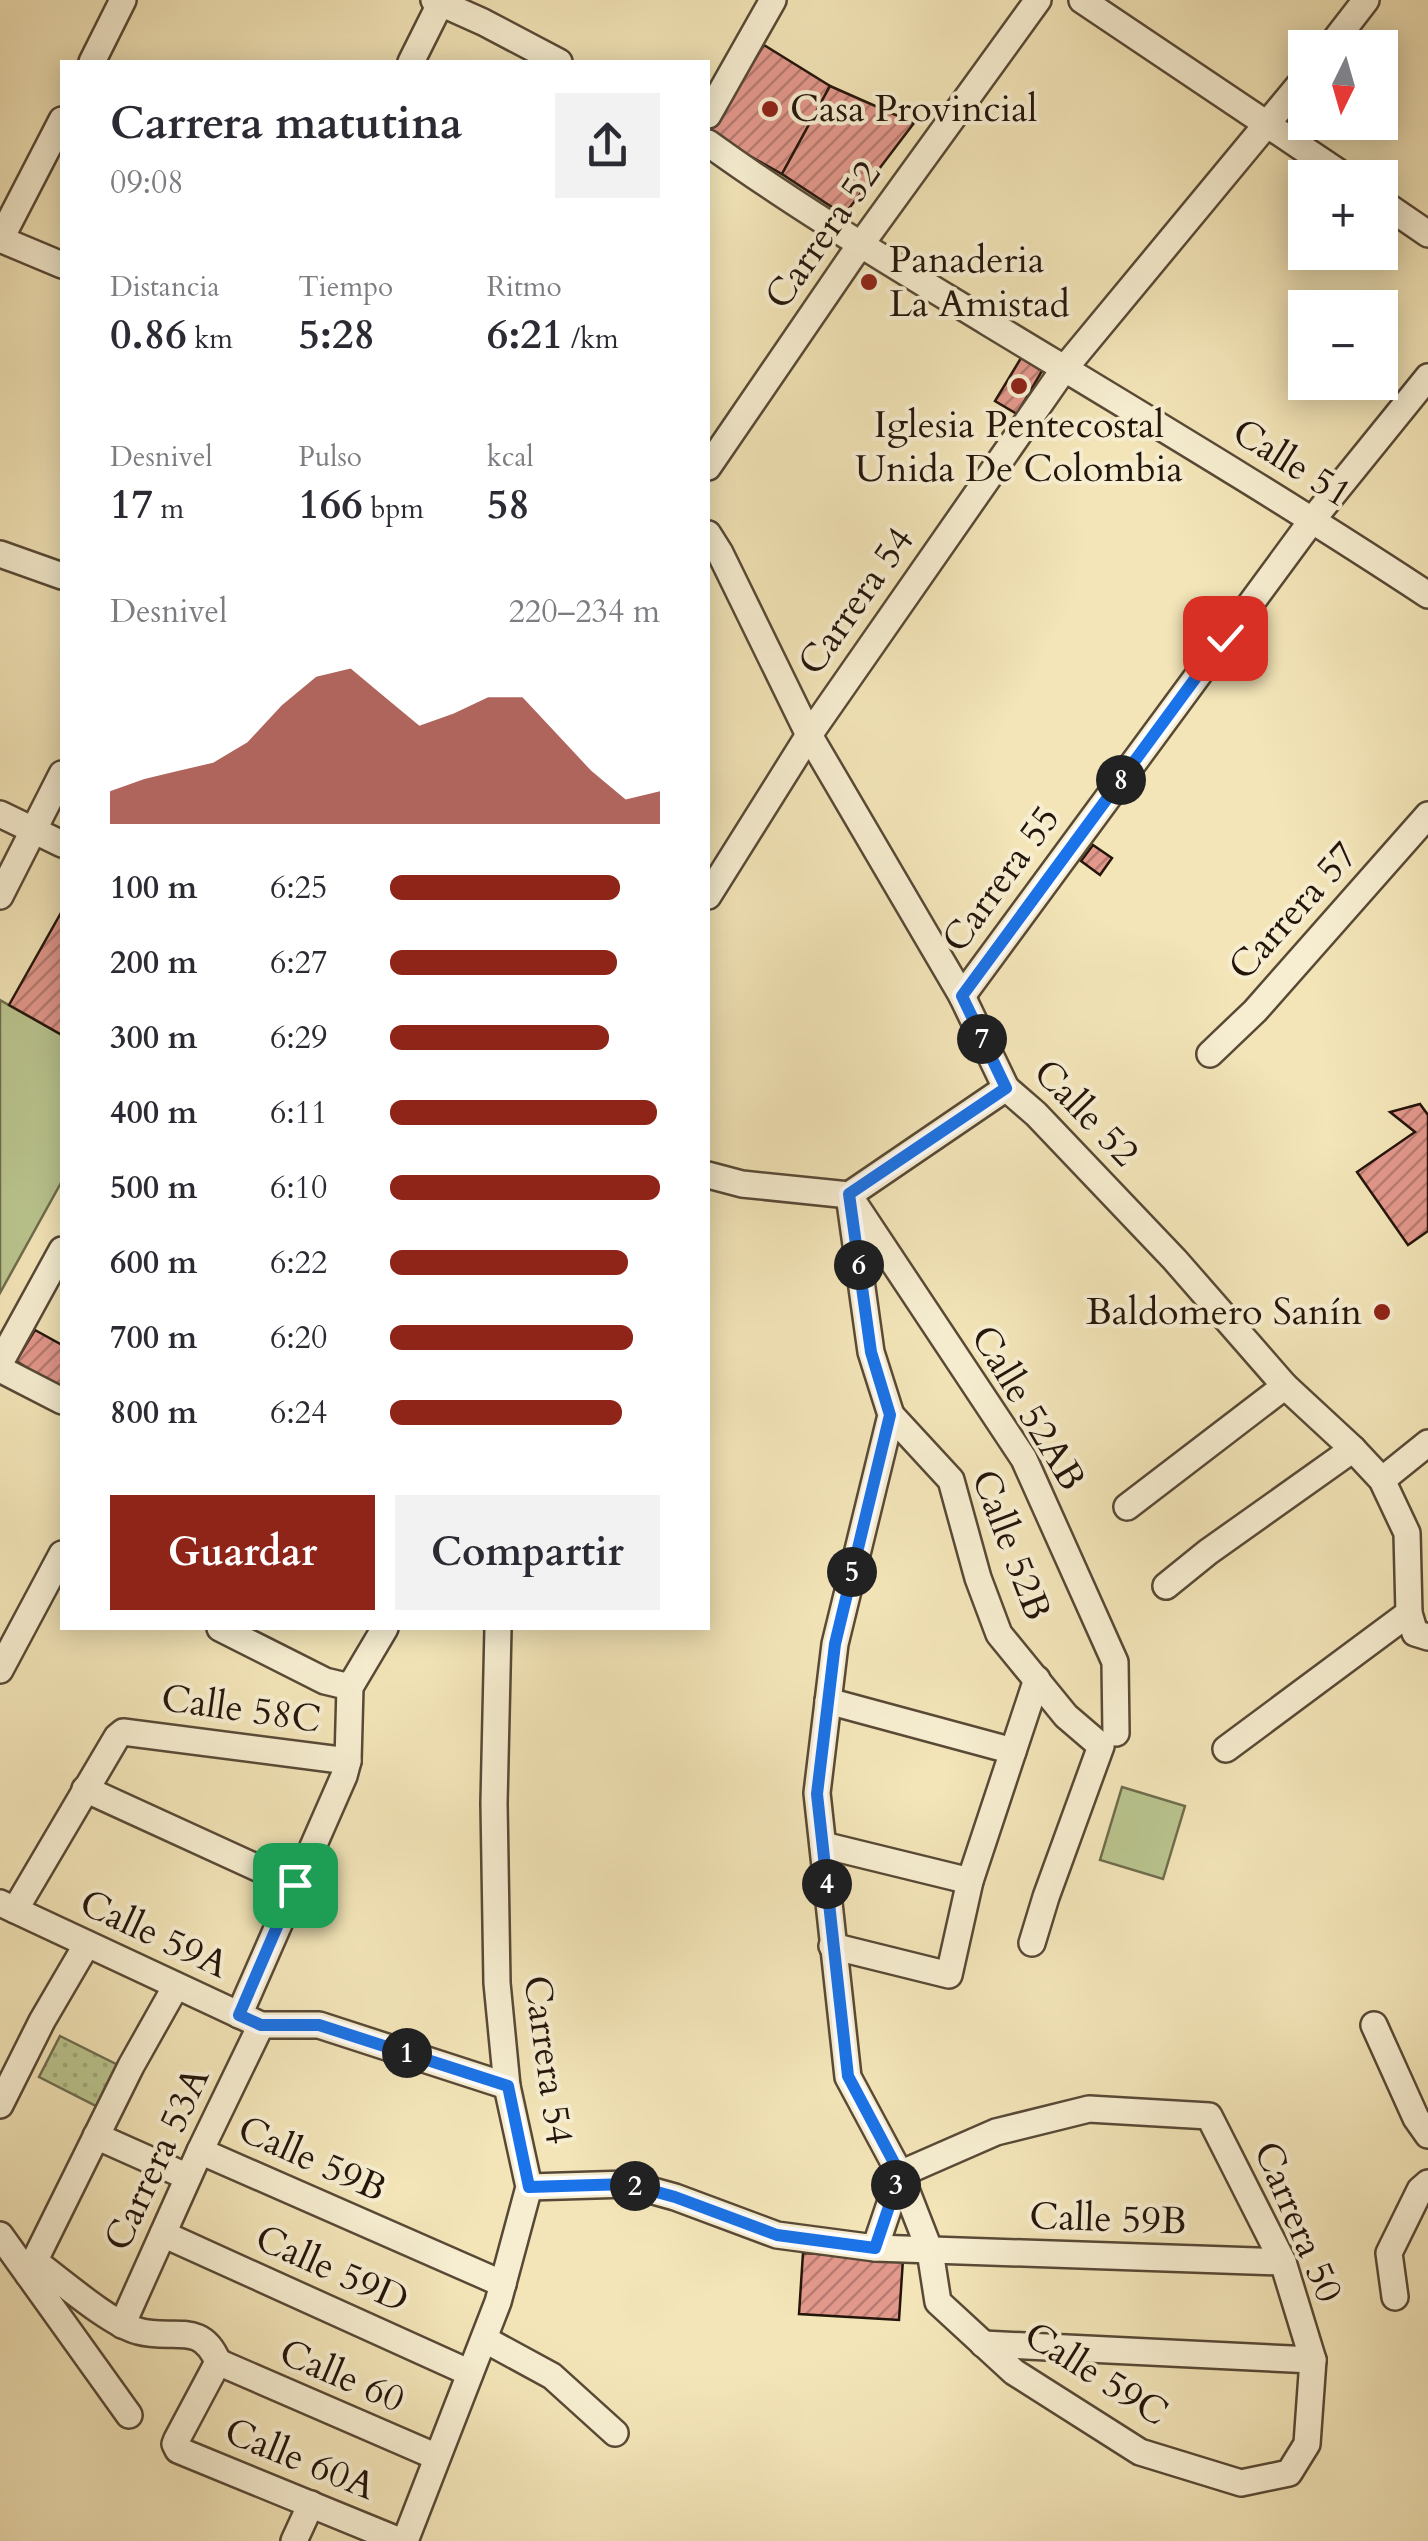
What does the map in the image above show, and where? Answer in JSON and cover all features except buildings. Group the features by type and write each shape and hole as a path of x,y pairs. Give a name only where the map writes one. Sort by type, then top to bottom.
{"street":[{"path":"93,60 122,0"},
{"path":"710,111 773,0"},
{"name":"Carrera 52","path":"710,464 861,245 1038,0"},
{"path":"1082,0 1320,160"},
{"path":"1343,30 1366,0"},
{"path":"412,60 439,1 489,11 556,60"},
{"name":"Carrera 54","path":"710,893 810,734 1064,368 1288,100"},
{"path":"60,124 0,240 60,264"},
{"name":"Calle 51","path":"710,145 861,245 1313,519 1428,595"},
{"path":"1398,213 1428,234"},
{"name":"Carrera 55","path":"962,996 1313,519 1428,377"},
{"name":"Calle 52","path":"710,537 810,734 962,996 1006,1088 1036,1114 1175,1260 1285,1386 1382,1480 1407,1533 1410,1613"},
{"path":"0,554 60,575"},
{"path":"0,896 60,778"},
{"path":"0,814 60,843"},
{"name":"Carrera 57","path":"1210,1054 1254,1011 1428,815"},
{"path":"710,1176 742,1184 849,1194 1006,1088"},
{"path":"849,1194 871,1352 890,1415 835,1644 817,1794 848,2076 900,2174 930,2251 938,2302 983,2344 1313,2360"},
{"name":"Calle 52AB","path":"849,1194 1024,1459 1116,1662 1109,1740"},
{"path":"60,1254 0,1366 60,1400"},
{"path":"1126,1507 1285,1386"},
{"name":"Calle 52B","path":"890,1415 951,1480 978,1578 999,1634 1066,1716 1109,1740"},
{"path":"1382,1480 1428,1442"},
{"path":"1166,1586 1353,1448"},
{"path":"0,1670 60,1558"},
{"path":"1226,1749 1410,1613 1416,1634 1428,1638"},
{"path":"224,1630 325,1681 350,1687 384,1630"},
{"name":"Carrera 54","path":"402,2541 504,2284 529,2187 508,2086 497,1966 494,1803 498,1630"},
{"path":"832,1946 949,1975 970,1881 1037,1679"},
{"name":"Carrera 53A","path":"122,2325 200,2151 250,2020 295,1885 344,1776 350,1687"},
{"path":"828,1700 1013,1752"},
{"name":"Calle 58C","path":"85,1789 124,1732 348,1761"},
{"path":"1032,1943 1046,1897 1109,1740"},
{"path":"4,1907 85,1789 295,1885"},
{"path":"824,1845 970,1881"},
{"name":"Calle 59A","path":"4,1907 250,2020 319,2025 508,2086"},
{"path":"0,2105 87,1944"},
{"path":"31,2267 131,2066 176,1986"},
{"path":"1374,2025 1428,2136"},
{"name":"Carrera 50","path":"900,2174 996,2132 1089,2109 1210,2116 1283,2262 1313,2360 1307,2444 1288,2473"},
{"path":"96,2136 188,2177"},
{"name":"Calle 59B","path":"200,2151 504,2284"},
{"path":"875,2248 900,2174"},
{"path":"1394,2297 1389,2253 1420,2190 1428,2183"},
{"name":"Calle 59B","path":"529,2187 628,2184 777,2235 875,2248 1283,2262"},
{"name":"Calle 59D","path":"163,2234 470,2373"},
{"path":"0,2236 31,2267 129,2414"},
{"path":"31,2267 122,2325"},
{"name":"Calle 60","path":"122,2325 150,2334 191,2335 204,2340 218,2362 438,2457"},
{"path":"484,2339 552,2376 615,2433"},
{"name":"Calle 59C","path":"983,2344 1014,2372 1140,2452 1242,2483 1288,2473"},
{"name":"Calle 60A","path":"218,2362 176,2444 178,2450 402,2541"},
{"path":"294,2541 311,2504"}],"green space":[{"path":"0,1000 60,1034 60,1185 0,1293"},
{"path":"1122,1787 1185,1806 1163,1879 1100,1860"},
{"path":"60,2036 124,2068 102,2109 39,2077"}],"place":[{"name":"Casa Provincial","path":"770,109"},
{"name":"Panaderia La Amistad","path":"869,282"},
{"name":"Iglesia Pentecostal Unida De Colombia","path":"1019,386"},
{"name":"Baldomero Sanín","path":"1382,1312"}],"route":[{"path":"295,1885 239,2015 261,2025 319,2025 508,2086 529,2187 628,2184 777,2235 875,2248 900,2174 848,2076 817,1794 835,1644 890,1415 871,1352 849,1194 1006,1088 962,996 1225,638"}]}
